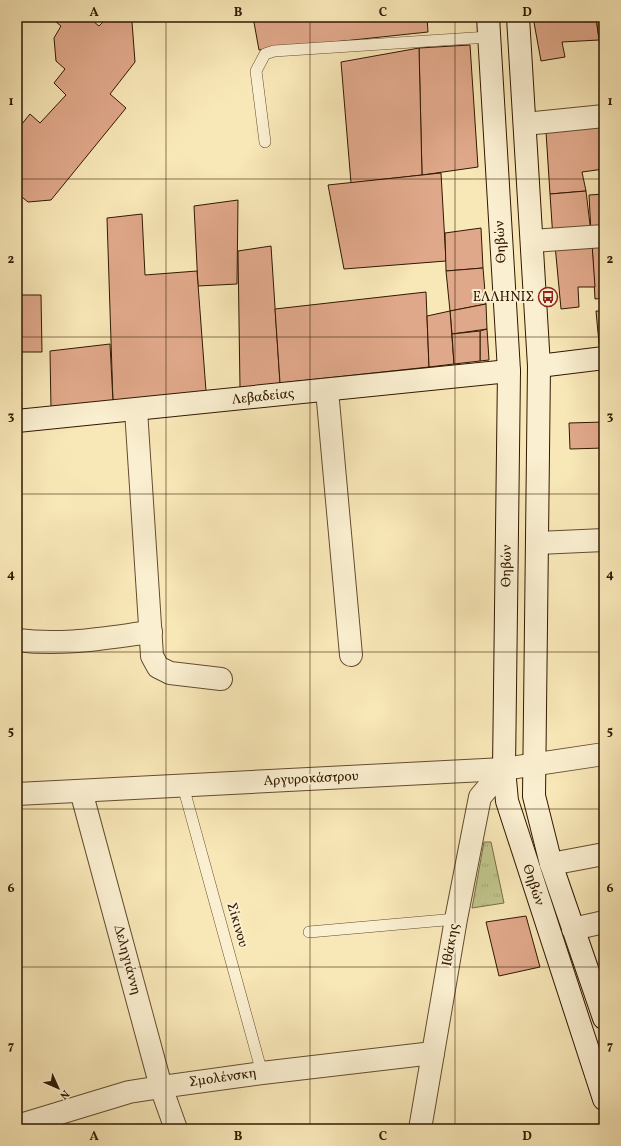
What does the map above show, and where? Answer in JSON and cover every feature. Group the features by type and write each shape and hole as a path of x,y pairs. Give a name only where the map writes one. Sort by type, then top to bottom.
{"street":[{"name":"Θηβών","path":"518,17 539,366 538,543 533,765 534,796 551,864 604,1018"},
{"name":"Θηβών","path":"488,27 509,371 504,769 507,801 604,1099"},
{"path":"525,124 604,116"},
{"path":"532,240 604,236"},
{"path":"539,366 604,358"},
{"name":"Λεβαδείας","path":"17,421 509,371"},
{"path":"327,390 351,655"},
{"path":"136,410 152,656 155,663 162,670 170,673 221,679"},
{"path":"538,543 604,540"},
{"path":"17,640 43,643 65,643 151,632"},
{"name":"Αργυροκάστρου","path":"17,794 504,769 604,754"},
{"name":"Ιθάκης","path":"420,1129 456,920 480,797 504,769"},
{"name":"Δεληγιάννη","path":"81,791 161,1087 176,1129"},
{"path":"551,864 604,854"},
{"path":"573,929 604,922"},
{"name":"Σμολένσκη","path":"18,1122 129,1092 262,1073 433,1053"}],"lane":[{"path":"265,142 256,71 265,54 274,51 488,27"},
{"name":"Σίκινου","path":"182,786 262,1073"},
{"path":"309,932 456,920"}],"green space":[{"path":"484,842 491,842 504,903 472,908"}],"building":[{"path":"50,17 88,17 99,26 108,17 128,17 132,22 135,62 110,94 126,108 51,200 28,202 17,193 17,130 30,114 40,123 66,95 54,83 65,69 56,61 54,38 61,26"},
{"path":"253,17 427,17 428,32 259,50"},
{"path":"533,17 596,17 599,40 562,42 565,57 541,61"},
{"path":"596,17 604,17 604,44 600,45"},
{"path":"470,45 478,167 422,175 419,48"},
{"path":"419,48 422,175 351,183 341,62"},
{"path":"604,66 604,100 601,76"},
{"path":"604,123 604,169 582,172 586,191 550,194 546,132"},
{"path":"441,173 446,261 344,269 328,185"},
{"path":"586,191 591,233 553,239 550,194"},
{"path":"604,194 604,231 591,233 589,195"},
{"path":"238,200 237,284 198,286 194,206"},
{"path":"142,214 145,275 197,271 206,391 113,402 107,218"},
{"path":"481,228 483,268 446,271 445,233"},
{"path":"604,243 604,298 595,299 592,244"},
{"path":"592,244 595,287 578,287 579,307 561,309 555,245"},
{"path":"271,246 280,383 240,388 238,251"},
{"path":"483,268 486,304 450,311 446,271"},
{"path":"426,292 429,367 280,383 275,309"},
{"path":"17,295 41,295 42,352 17,352"},
{"path":"486,304 487,329 452,334 450,311"},
{"path":"450,311 454,364 429,367 427,316"},
{"path":"596,311 604,311 604,354 600,354"},
{"path":"487,329 489,360 480,361 480,331"},
{"path":"480,331 480,361 454,364 452,334"},
{"path":"110,344 113,402 51,409 50,351"},
{"path":"604,422 604,448 570,449 569,423"},
{"path":"526,916 540,967 499,976 486,922"}],"place":[{"name":"ΕΛΛΗΝΙΣ","path":"548,297"}]}
